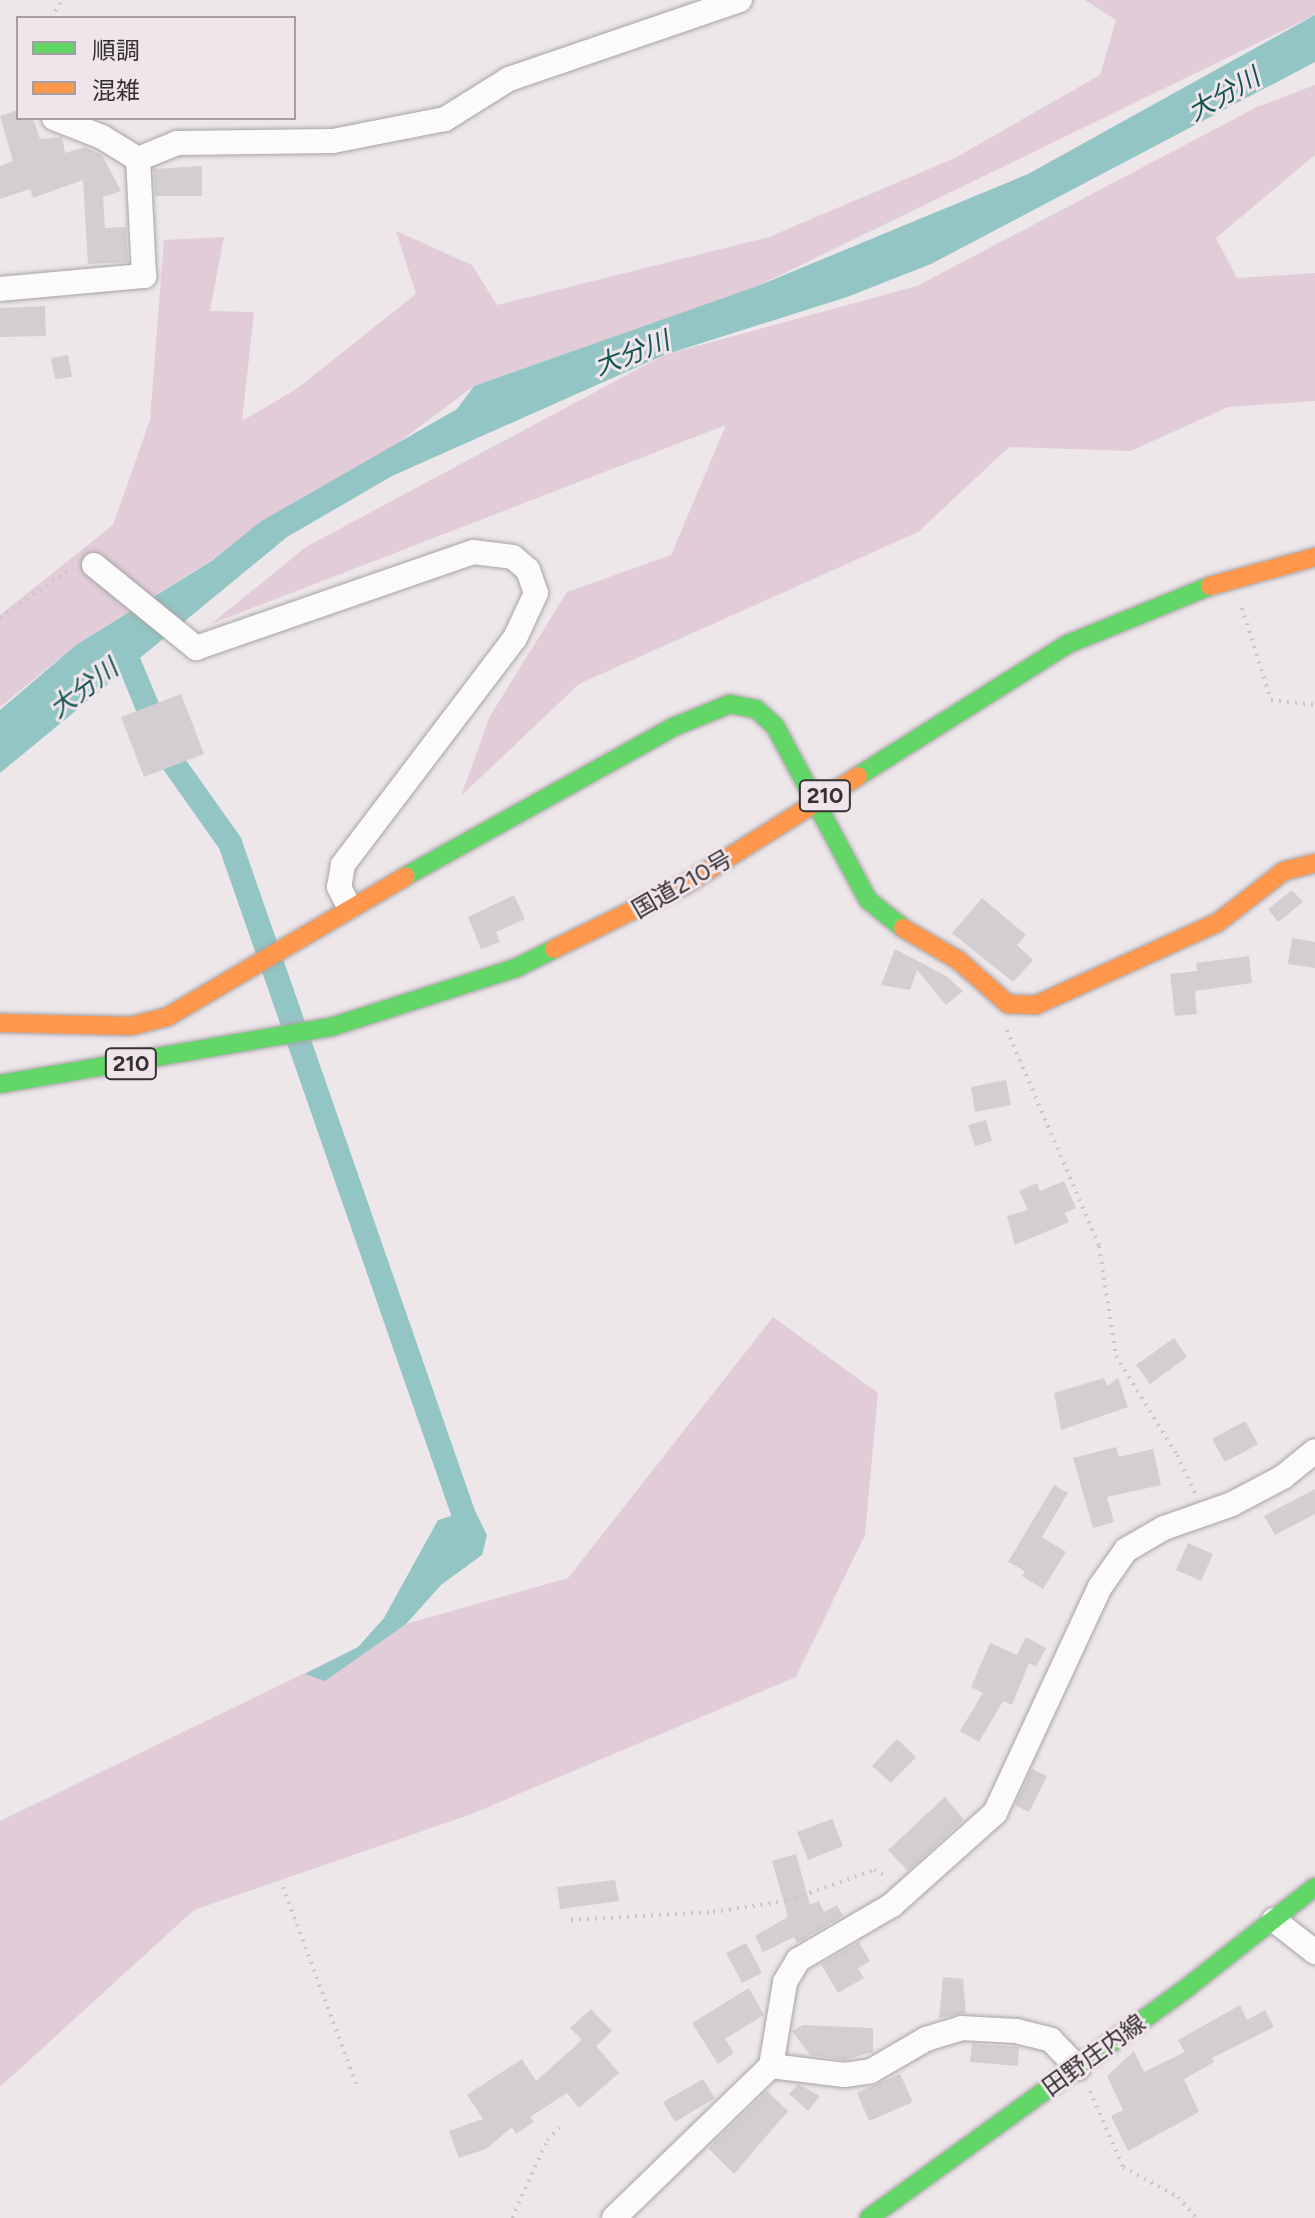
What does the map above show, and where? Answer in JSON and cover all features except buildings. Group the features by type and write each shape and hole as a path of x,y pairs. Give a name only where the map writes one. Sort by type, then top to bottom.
{"main road":[{"name":"国道210号","path":"0,1084 262,1041 331,1027 444,995 595,933 686,884 1068,644 1233,578 1315,557"},
{"path":"0,1023 153,1022 203,998 349,907 718,706 739,704 767,716 868,900 883,916 958,960 1008,1004 1036,1005 1058,997 1217,923 1284,871 1315,863"},
{"name":"田野庄内線","path":"869,2218 1078,2068 1315,1887"}],"street":[{"path":"138,159 177,143 333,141 445,119 509,79 740,0"},
{"path":"59,120 102,137 138,159"},
{"path":"0,289 144,276 138,159"},
{"path":"94,565 196,648 473,552 513,557 535,581 534,604 515,638 343,865 339,887 349,907"},
{"path":"614,2218 771,2066 785,1982 798,1960 911,1889 995,1813 1100,1587 1126,1550 1203,1511 1232,1504 1315,1451"},
{"path":"1274,1920 1315,1952"},
{"path":"771,2066 844,2075 871,2071 926,2039 961,2028 1016,2031 1051,2040 1078,2068"}],"path":[{"path":"0,618 78,563 94,565"},
{"path":"1233,578 1271,700 1315,705"},
{"path":"1008,1004 1007,1033 1099,1246 1116,1356 1177,1455 1203,1511"},
{"path":"571,1920 787,1901 874,1870 911,1889"},
{"path":"283,1887 358,2089"},
{"path":"1078,2068 1123,2167 1178,2197 1197,2218"},
{"path":"512,2218 547,2140 559,2128"}],"shaded area":[{"path":"1085,0 1315,0 1315,15 760,285 474,386 395,445 76,645 0,707 0,615 113,525 150,420 164,240 224,237 210,311 254,312 242,421 295,390 416,294 396,231 472,265 497,305 769,237 955,158 1100,75 1116,20"},
{"path":"1315,85 1315,155 1216,238 1237,278 1315,273 1315,401 1228,407 1131,451 1009,447 918,532 579,684 461,796 490,716 567,592 671,555 726,425 211,624 306,547 664,355 917,286 1257,107"},
{"path":"773,1317 878,1393 865,1535 796,1677 469,1815 194,1910 0,2087 0,1821 406,1624 568,1578"}],"water":[{"name":"大分川","path":"1315,15 1315,62 931,264 847,297 664,355 392,476 287,537 0,773 0,710 76,645 213,560 260,522 457,409 474,386 760,285 1028,174"},
{"path":"474,1509 487,1535 482,1555 441,1585 406,1624 325,1681 305,1674 358,1647 384,1618 438,1520"}],"waterway":[{"name":"大分川","path":"126,655 167,754 230,843 463,1513"}],"traffic: fast":[{"path":"858,776 1068,644 1210,586"},
{"path":"406,876 676,726 730,704 756,709 775,726 868,900 903,928"},
{"path":"0,1084 331,1027 516,968 554,949"},
{"path":"869,2218 1189,1986 1315,1887"}],"traffic: slow":[{"path":"1210,586 1315,557"},
{"path":"554,949 686,884 858,776"},
{"path":"903,928 958,960 1008,1004 1036,1005 1217,923 1284,871 1315,863"},
{"path":"0,1023 131,1026 167,1017 406,876"}]}
